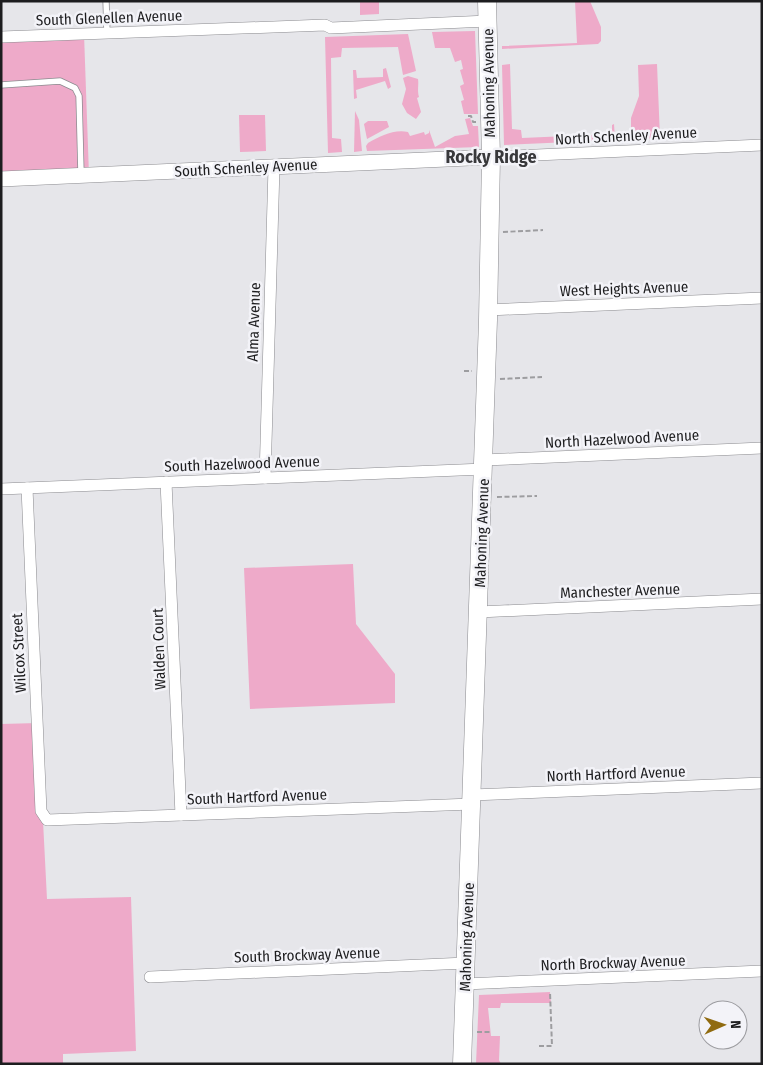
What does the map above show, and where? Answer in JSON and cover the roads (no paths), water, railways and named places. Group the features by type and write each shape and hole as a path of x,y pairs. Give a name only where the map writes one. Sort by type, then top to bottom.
{"main road":[{"name":"Mahoning Avenue","path":"462,1064 488,310 491,157 487,1"}],"street":[{"name":"South Glenellen Avenue","path":"1,37 325,25 331,28 488,22"},
{"name":"North Schenley Avenue","path":"491,157 762,145"},
{"name":"South Schenley Avenue","path":"1,179 491,157"},
{"name":"Alma Avenue","path":"265,478 274,167"},
{"name":"West Heights Avenue","path":"488,310 762,298"},
{"name":"North Hazelwood Avenue","path":"484,465 762,448"},
{"name":"South Hazelwood Avenue","path":"1,489 265,478 484,465"},
{"name":"Walden Court","path":"166,482 181,815"},
{"name":"Wilcox Street","path":"27,488 41,811 44,817"},
{"name":"Manchester Avenue","path":"479,612 762,599"},
{"name":"North Hartford Avenue","path":"472,799 762,783"},
{"name":"South Hartford Avenue","path":"44,817 47,820 181,815 472,799"},
{"name":"South Brockway Avenue","path":"150,977 466,963"},
{"name":"North Brockway Avenue","path":"465,984 762,971"}],"lane":[{"path":"106,1 107,33"},
{"path":"1,85 60,81 75,88 79,96 82,176"}],"district":[{"name":"Rocky Ridge","path":"491,157"}]}
